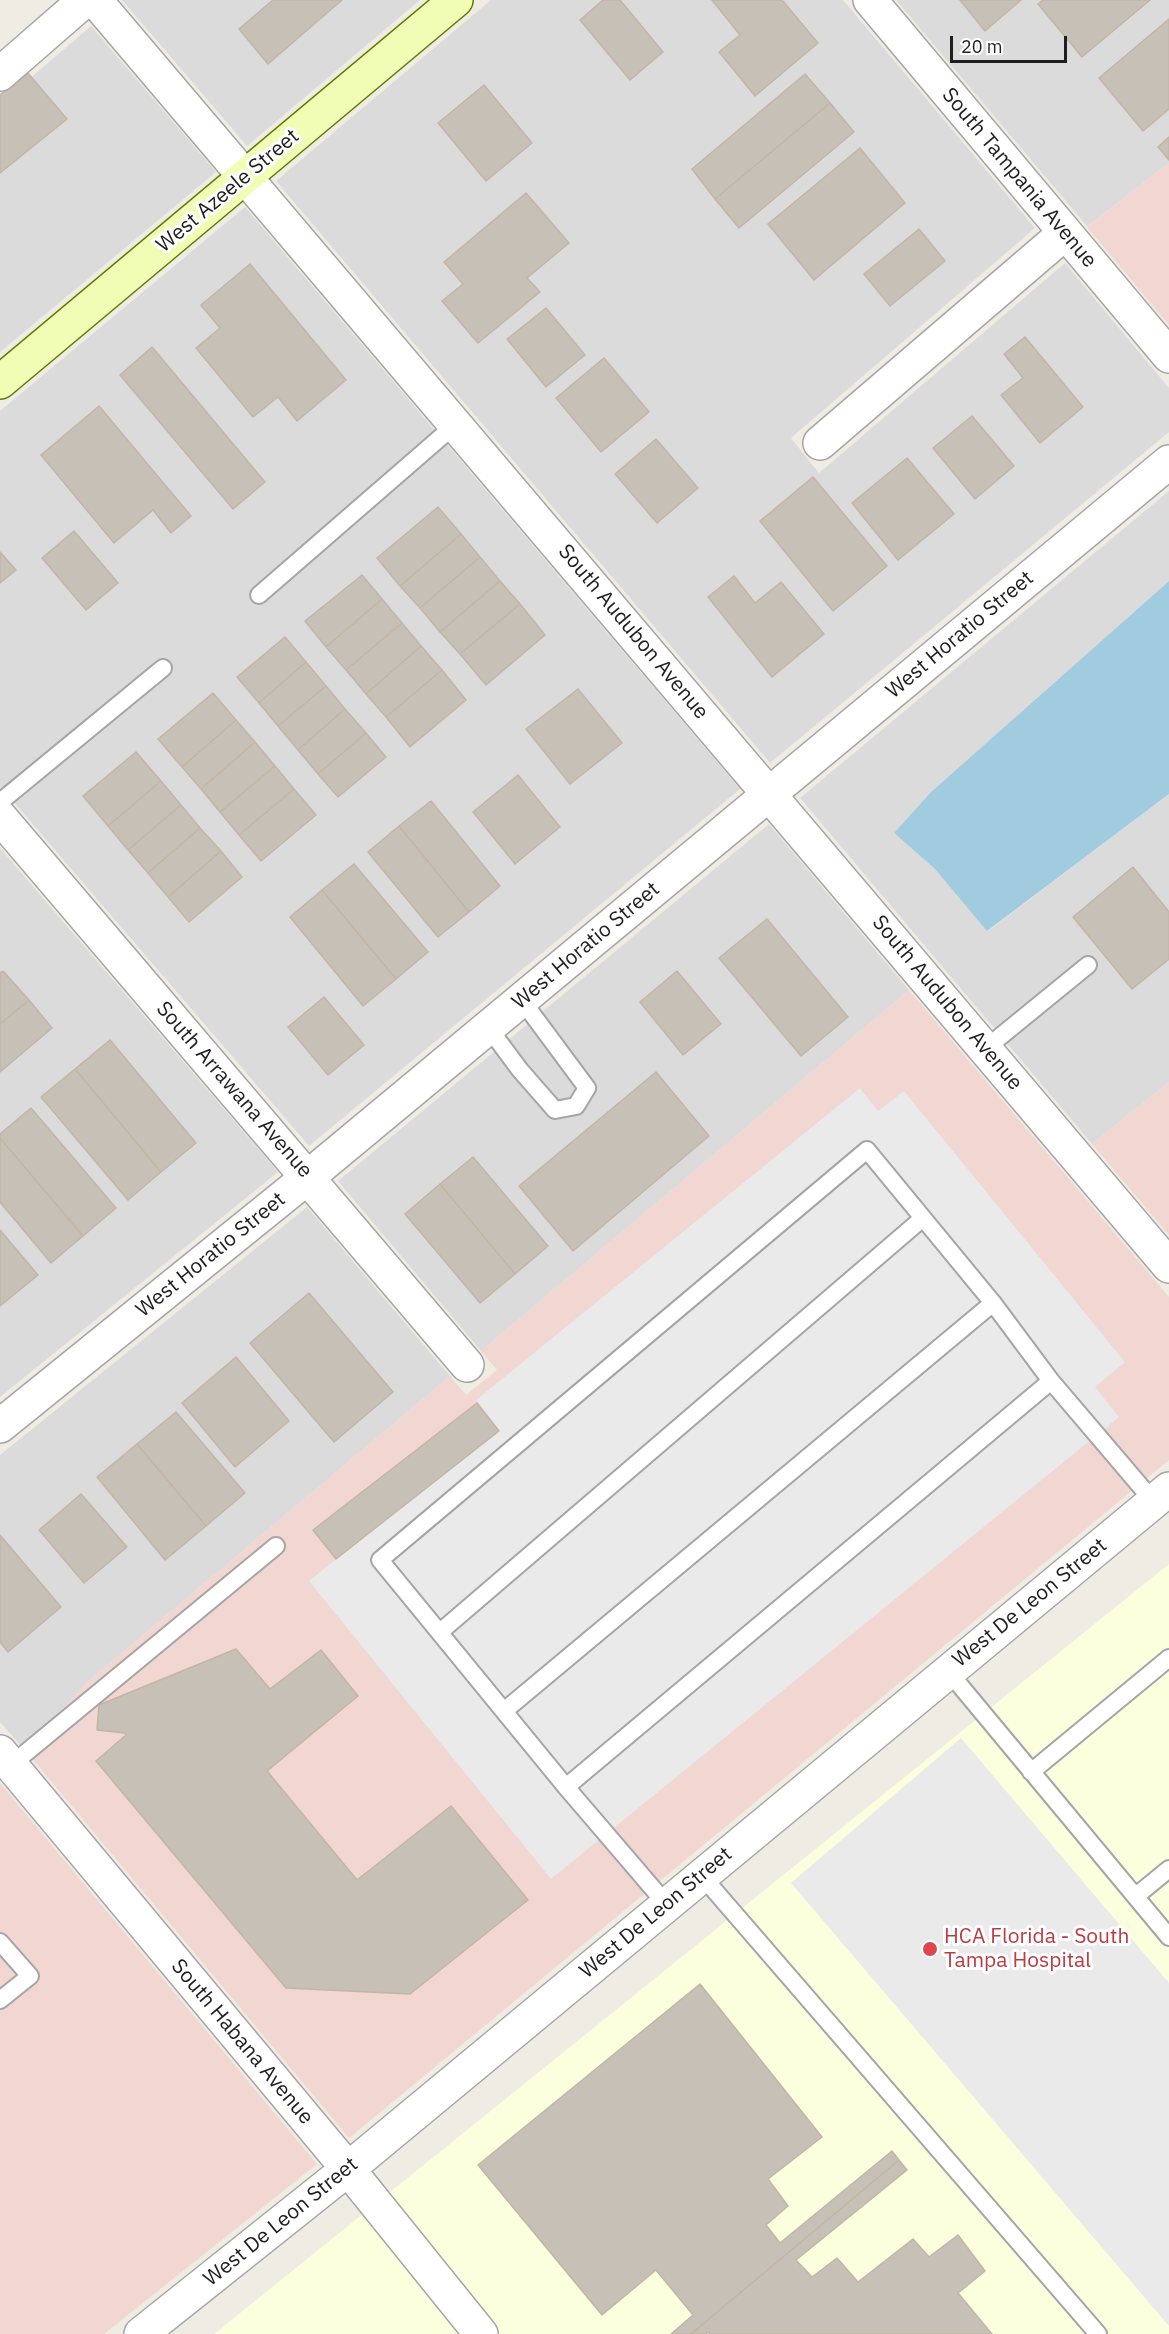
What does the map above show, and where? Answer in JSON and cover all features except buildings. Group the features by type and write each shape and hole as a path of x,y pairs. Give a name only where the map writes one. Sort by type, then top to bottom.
{"main road":[{"name":"West Azeele Street","path":"0,382 456,0"}],"street":[{"path":"0,74 85,0"},
{"name":"South Audubon Avenue","path":"96,0 1169,1266"},
{"name":"South Tampania Avenue","path":"870,0 1169,356"},
{"path":"820,443 1065,232"},
{"name":"West Horatio Street","path":"0,1426 308,1177 1169,462"},
{"name":"South Arrawana Avenue","path":"0,816 467,1365"},
{"name":"West De Leon Street","path":"141,2334 348,2169 1161,1496"},
{"name":"South Habana Avenue","path":"5,1758 348,2169 481,2334"}],"lane":[{"path":"259,595 456,424"},
{"path":"0,802 164,668"},
{"path":"986,1049 1088,965"},
{"path":"488,1027 520,1070 555,1110 576,1106 587,1088 521,999"},
{"path":"667,1905 566,1787 380,1560 867,1150 993,1303 1051,1381 1161,1496"},
{"path":"440,1632 923,1218"},
{"path":"504,1711 993,1303"},
{"path":"566,1787 1051,1381"},
{"path":"5,1758 276,1546"},
{"path":"1031,1772 1169,1658"},
{"path":"948,1671 1169,1937"},
{"path":"1136,1896 1169,1869"},
{"path":"702,1876 1098,2334"},
{"path":"0,1942 30,1976 0,2000"}],"shaded area":[{"path":"122,0 420,0 247,146"},
{"path":"491,0 843,0 1035,228 791,438 819,473 1065,263 1169,388 1169,432 770,763 276,181"},
{"path":"896,0 1169,0 1169,163 1088,226 1092,232"},
{"path":"91,26 216,172 0,352 0,104"},
{"path":"1169,163 1169,325 1087,227"},
{"path":"245,207 740,789 309,1146 0,786 0,411"},
{"path":"1169,491 1169,581 931,792 894,833 935,869 988,931 1169,794 1169,1082 1092,1144 800,798"},
{"path":"769,824 909,990 481,1351 338,1181"},
{"path":"0,848 278,1172 0,1397"},
{"path":"909,990 1169,1297 1169,1460 349,2138 24,1749 91,1679 450,1376 466,1395 497,1370 481,1351"},
{"path":"1169,1082 1169,1235 1092,1144"},
{"path":"860,1088 878,1111 904,1091 1125,1362 1095,1387 1119,1417 551,1879 309,1581 498,1428 476,1400"},
{"path":"307,1207 450,1376 91,1679 24,1749 0,1722 0,1455"},
{"name":"HCA Florida - South Tampa Hospital","path":"1169,1564 1169,2334 214,2334"},
{"path":"961,1738 1169,1983 1169,2326 791,1883"},
{"path":"0,1783 317,2164 104,2334 0,2334"}],"water":[{"path":"1169,581 1169,794 987,931 935,869 894,833 931,792"}],"place":[{"name":"HCA Florida - South Tampa Hospital","path":"930,1949"}]}
